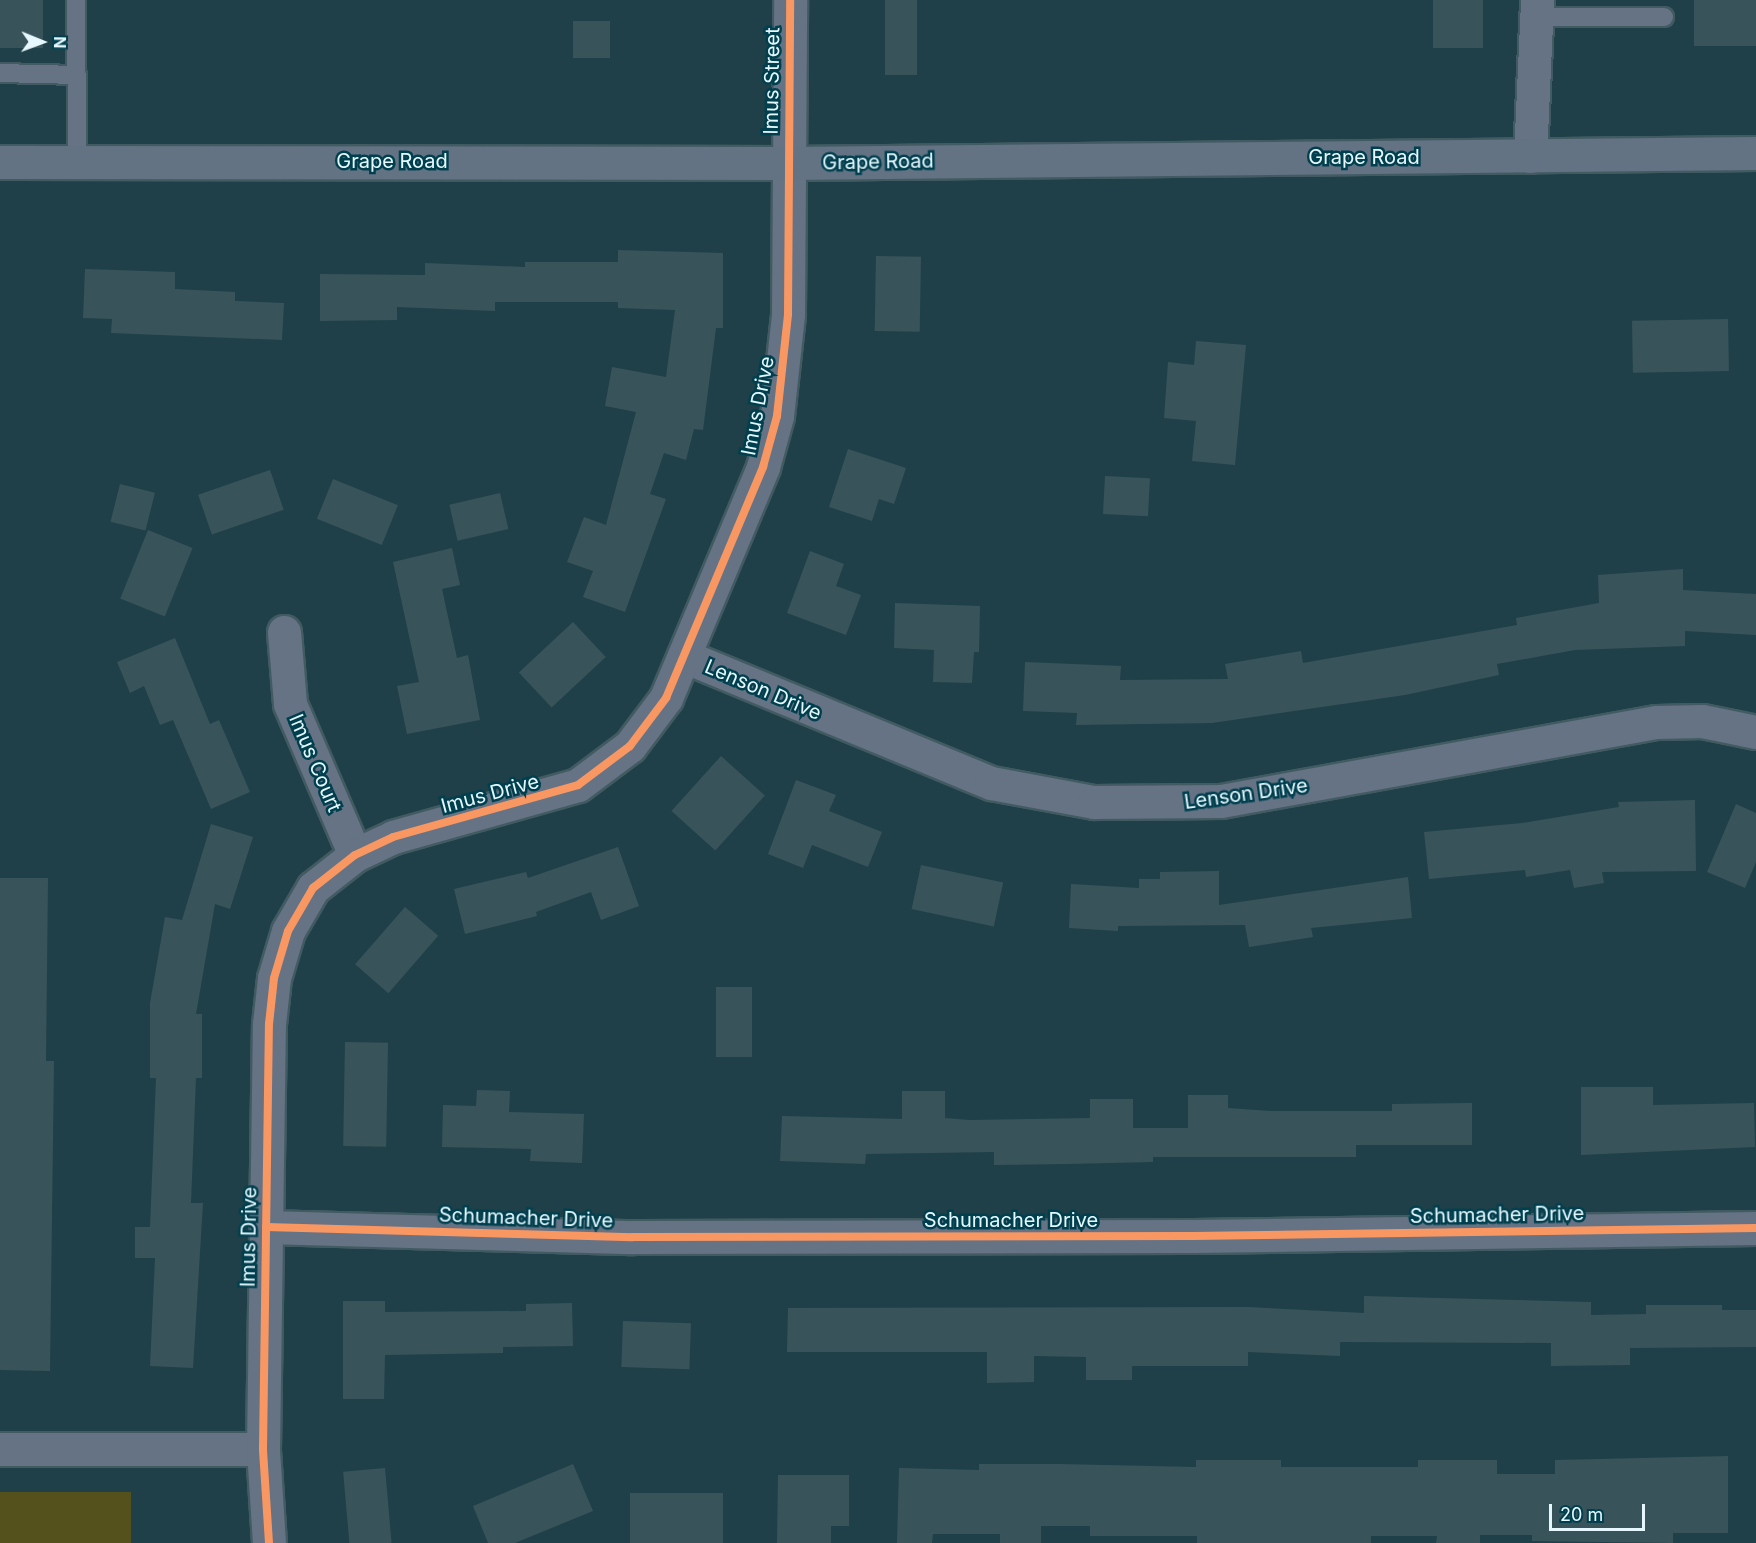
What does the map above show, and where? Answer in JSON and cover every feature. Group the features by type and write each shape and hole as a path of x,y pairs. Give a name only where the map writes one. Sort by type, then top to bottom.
{"main road":[{"name":"Grape Road","path":"0,162 788,163 1756,153"}],"street":[{"name":"Imus Street","path":"788,163 790,0"},
{"path":"1530,156 1537,8"},
{"name":"Imus Drive","path":"269,1543 263,1449 266,1227 274,978 288,931 313,888 355,855 393,837 578,785 622,753 650,721 684,656 763,467 777,416 788,314 788,163"},
{"name":"Imus Court","path":"284,632 290,704 355,855"},
{"name":"Lenson Drive","path":"684,656 991,783 1094,802 1221,801 1656,722 1702,721 1756,732"},
{"name":"Schumacher Drive","path":"266,1227 633,1237 1181,1236 1756,1228"},
{"path":"0,1449 263,1449"}],"lane":[{"path":"76,0 77,162"},
{"path":"1537,8 1664,17"},
{"path":"0,73 77,75"}],"shaded area":[{"path":"0,1492 131,1492 131,1543 0,1543"}],"building":[{"path":"0,0 43,0 43,48 0,48"},
{"path":"885,0 917,0 917,75 885,75"},
{"path":"1433,0 1483,0 1483,48 1433,48"},
{"path":"1694,0 1756,0 1756,46 1694,46"},
{"path":"573,21 610,21 610,58 573,58"},
{"path":"618,250 723,253 723,328 716,328 703,430 694,429 686,460 664,453 650,494 666,499 625,612 583,597 593,571 567,562 584,517 606,525 636,412 605,406 612,367 666,377 675,310 618,308 618,302 495,302 495,311 397,307 397,320 320,321 320,274 425,275 425,263 525,267 525,262 618,262"},
{"path":"876,256 921,257 920,332 875,331"},
{"path":"85,269 175,272 175,289 235,292 235,301 284,303 282,340 111,333 112,319 83,318"},
{"path":"1728,319 1729,371 1633,373 1632,321"},
{"path":"1196,341 1246,345 1235,465 1192,461 1196,421 1164,418 1168,362 1194,365"},
{"path":"848,449 906,468 894,504 879,499 872,521 829,507"},
{"path":"270,470 284,510 212,534 198,495"},
{"path":"1105,476 1150,478 1148,516 1103,514"},
{"path":"333,479 398,505 382,545 317,519"},
{"path":"120,484 155,493 145,531 111,522"},
{"path":"500,493 508,529 458,541 449,505"},
{"path":"148,530 193,548 165,617 120,599"},
{"path":"452,548 460,585 442,589 457,658 468,655 480,720 407,734 397,686 419,682 393,562"},
{"path":"810,551 844,564 836,586 861,595 846,635 787,613"},
{"path":"1683,569 1683,590 1756,594 1756,635 1685,631 1685,646 1575,650 1497,664 1499,675 1405,695 1212,723 1076,725 1077,713 1023,711 1025,662 1121,666 1120,680 1228,679 1225,664 1301,651 1303,663 1517,625 1516,618 1599,603 1598,575"},
{"path":"895,603 980,606 979,652 974,652 972,683 933,682 934,650 894,648"},
{"path":"573,622 606,657 552,708 519,672"},
{"path":"175,638 210,724 219,720 250,792 211,809 173,720 160,725 144,686 130,693 117,662"},
{"path":"721,756 765,795 715,850 671,811"},
{"path":"796,780 836,795 829,811 882,832 868,867 812,845 803,868 768,854"},
{"path":"1695,800 1696,871 1602,872 1604,883 1574,888 1570,870 1526,877 1525,870 1429,879 1424,832 1522,823 1619,807 1618,802"},
{"path":"1736,804 1756,813 1756,862 1745,888 1707,872"},
{"path":"211,824 253,837 230,909 215,904 196,1014 202,1014 202,1078 196,1078 191,1203 203,1203 193,1368 150,1366 155,1258 135,1258 135,1227 150,1227 156,1078 150,1078 150,1003 165,917 182,920"},
{"path":"618,847 639,906 601,920 591,892 536,912 537,916 465,934 454,889 526,872 528,878"},
{"path":"921,865 1003,882 994,926 912,909"},
{"path":"1219,871 1219,905 1408,877 1412,918 1311,928 1313,937 1249,947 1245,925 1118,926 1118,931 1069,928 1071,884 1139,888 1139,879 1160,879 1160,872"},
{"path":"0,878 48,878 46,1061 54,1061 50,1371 0,1370"},
{"path":"405,907 438,936 388,993 355,964"},
{"path":"716,987 752,987 752,1057 716,1057"},
{"path":"345,1042 388,1043 386,1147 343,1146"},
{"path":"1581,1087 1653,1087 1653,1105 1754,1103 1755,1147 1581,1155"},
{"path":"477,1090 510,1091 509,1112 584,1114 582,1163 530,1161 531,1149 442,1147 443,1105 476,1106"},
{"path":"902,1091 945,1091 945,1118 969,1120 1090,1118 1090,1099 1133,1099 1133,1128 1188,1128 1188,1095 1228,1095 1228,1108 1270,1111 1392,1111 1392,1104 1472,1103 1472,1145 1356,1145 1356,1157 1153,1157 1153,1162 1067,1164 994,1165 994,1152 866,1154 865,1164 780,1161 782,1116 902,1119"},
{"path":"1364,1296 1591,1302 1591,1315 1646,1314 1646,1305 1722,1305 1722,1310 1756,1310 1756,1347 1630,1348 1630,1365 1551,1366 1551,1343 1340,1342 1340,1356 1248,1352 1248,1366 1132,1366 1132,1380 1086,1380 1086,1357 1034,1356 1034,1382 987,1383 987,1352 787,1352 788,1308 1248,1307 1364,1313"},
{"path":"343,1301 385,1301 385,1312 526,1311 526,1304 572,1303 573,1346 503,1347 503,1353 385,1355 384,1399 343,1399"},
{"path":"623,1321 691,1323 689,1369 621,1367"},
{"path":"1728,1456 1728,1533 1673,1533 1673,1543 1532,1541 1532,1535 1480,1535 1480,1543 1436,1543 1437,1536 1371,1536 1371,1543 1197,1543 1197,1536 1090,1536 1090,1526 1041,1526 1041,1543 1000,1543 1000,1534 933,1534 932,1543 897,1543 899,1468 979,1470 979,1464 1196,1467 1196,1460 1281,1460 1281,1467 1418,1467 1418,1460 1497,1460 1497,1474 1555,1474 1555,1460"},
{"path":"573,1464 593,1511 515,1543 488,1543 473,1506"},
{"path":"385,1468 392,1543 349,1543 343,1472"},
{"path":"778,1475 849,1475 849,1526 831,1526 831,1543 777,1543"},
{"path":"630,1493 723,1493 723,1543 630,1543"}],"cycle path":[{"path":"269,1543 263,1449 269,1024 274,978 288,931 313,888 355,855 393,837 578,785 630,746 666,698 763,467 777,416 788,314 790,0"},
{"path":"266,1227 633,1237 1193,1236 1756,1228"}]}
